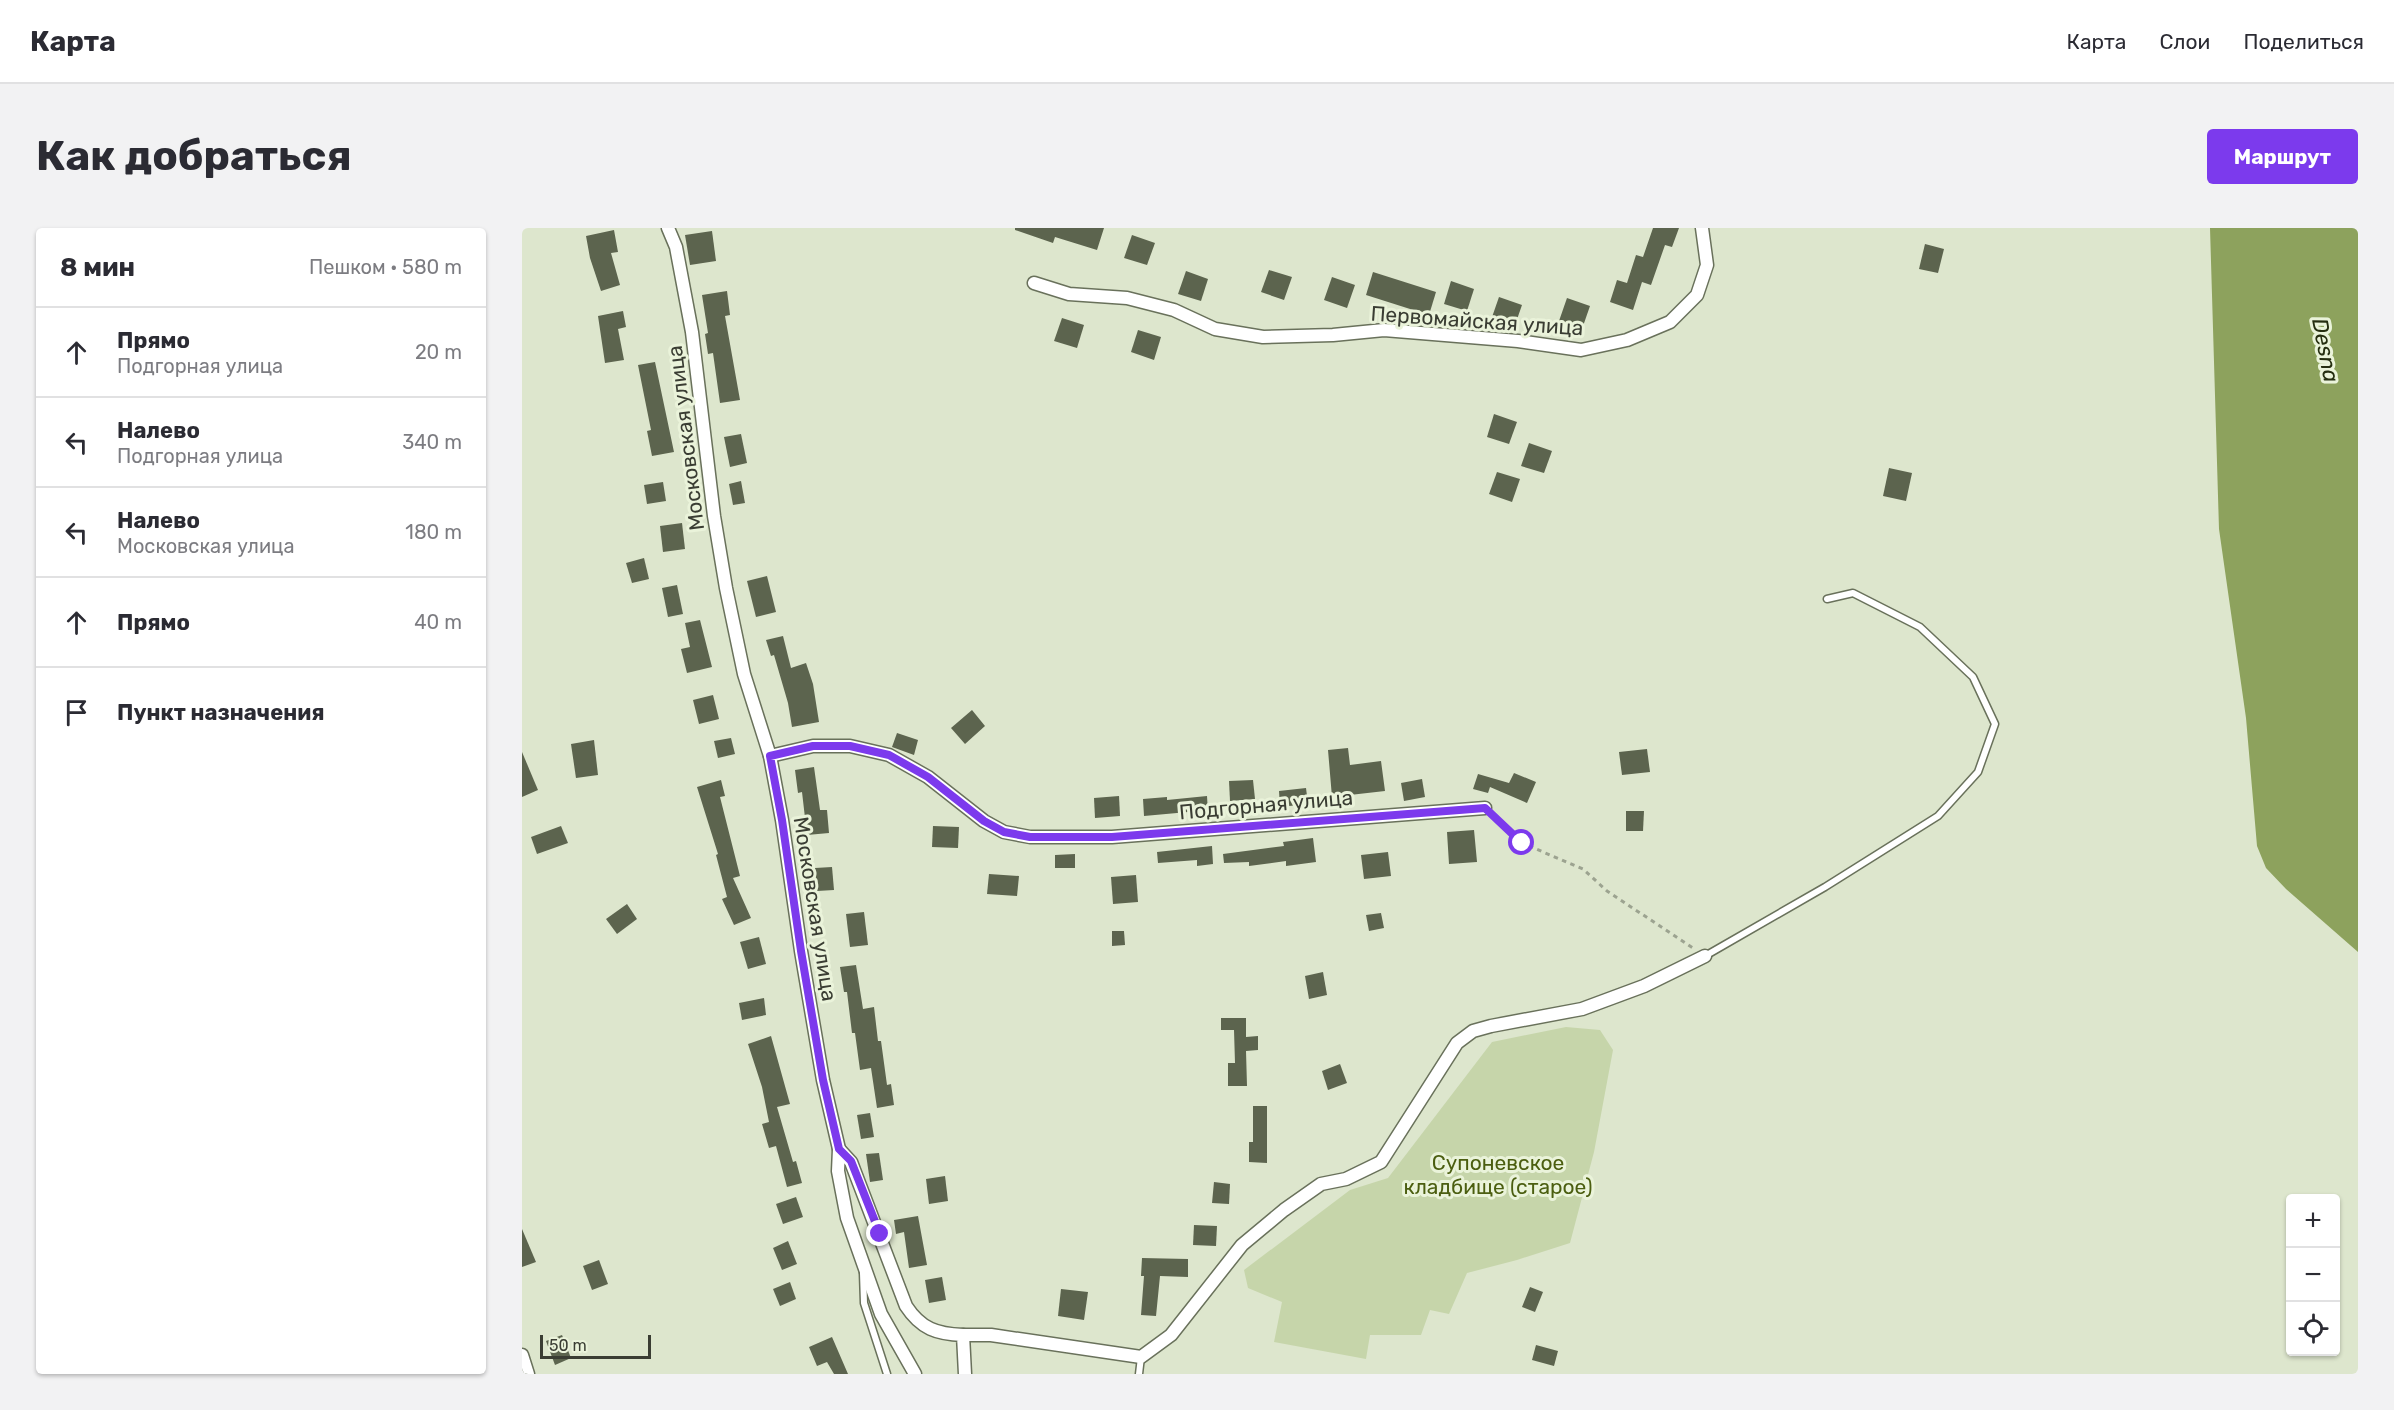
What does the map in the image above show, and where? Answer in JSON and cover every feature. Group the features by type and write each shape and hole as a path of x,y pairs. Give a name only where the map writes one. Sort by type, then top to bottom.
{"street":[{"name":"Московская улица","path":"668,228 676,247 692,332 714,516 726,588 744,674 770,756 821,1069 839,1149 838,1171 847,1218 881,1314 915,1374"},
{"name":"Первомайская улица","path":"1034,283 1070,294 1127,298 1174,310 1215,329 1263,337 1333,335 1384,330 1518,341 1581,350 1627,340 1670,322 1697,296 1707,265 1702,228"},
{"name":"Подгорная улица","path":"770,756 813,746 850,746 889,755 928,777 984,821 1004,832 1030,837 1112,837 1485,808"},
{"path":"839,1149 851,1161 906,1306 915,1319 930,1329 943,1333 991,1335 1141,1357 1171,1335 1242,1245 1284,1210 1321,1184 1346,1179 1382,1162 1457,1043 1473,1031 1582,1009 1644,986 1705,956"},
{"path":"963,1335 965,1374"},
{"path":"522,1355 528,1374"}],"lane":[{"path":"1705,956 1825,887 1938,816 1978,772 1995,724 1973,677 1920,627 1853,593 1827,599"},
{"path":"863,1261 864,1303 886,1374"},
{"path":"1139,1374 1141,1357"}],"path":[{"path":"1485,808 1522,843 1583,869 1607,891 1705,956"}],"green space":[{"name":"Супоневское кладбище (старое)","path":"1566,1027 1600,1030 1613,1050 1594,1152 1570,1243 1467,1273 1449,1314 1430,1310 1421,1335 1370,1335 1366,1359 1274,1342 1282,1302 1248,1288 1244,1270 1350,1190 1388,1178 1492,1042"}],"water":[{"name":"Desna","path":"2210,228 2358,228 2358,952 2286,889 2266,868 2257,846 2246,718 2219,529"}],"building":[{"path":"1015,228 1104,228 1097,250 1055,237 1053,243 1015,230"},
{"path":"1653,228 1679,228 1672,247 1665,245 1651,285 1642,282 1633,310 1610,302 1617,280 1627,283 1636,255 1643,257"},
{"path":"614,230 618,252 611,253 620,285 601,291 590,258 586,236"},
{"path":"712,231 716,261 690,265 685,235"},
{"path":"1132,235 1155,243 1147,265 1124,258"},
{"path":"1925,244 1944,249 1938,273 1919,269"},
{"path":"1269,270 1292,277 1284,300 1261,292"},
{"path":"1186,271 1208,279 1201,301 1178,294"},
{"path":"1373,272 1436,292 1429,315 1366,295"},
{"path":"1332,277 1355,285 1347,308 1324,300"},
{"path":"1451,281 1474,289 1467,311 1444,304"},
{"path":"727,291 730,315 725,316 740,400 720,403 713,353 708,354 705,334 708,333 702,295"},
{"path":"1499,297 1522,305 1514,328 1491,320"},
{"path":"1567,298 1590,306 1582,329 1559,321"},
{"path":"623,311 626,327 618,329 624,360 605,363 598,316"},
{"path":"1062,318 1084,325 1077,348 1054,341"},
{"path":"1138,330 1161,337 1154,360 1131,352"},
{"path":"655,362 674,452 652,456 647,431 651,430 638,365"},
{"path":"1494,414 1517,422 1509,444 1487,437"},
{"path":"741,434 747,463 730,467 724,437"},
{"path":"1529,443 1552,451 1544,473 1521,466"},
{"path":"1889,468 1912,473 1906,501 1883,496"},
{"path":"1497,472 1520,479 1512,502 1489,494"},
{"path":"741,481 745,503 733,505 729,484"},
{"path":"663,482 666,501 647,504 644,485"},
{"path":"682,523 685,549 663,552 660,526"},
{"path":"644,558 649,579 632,583 626,563"},
{"path":"767,576 776,612 756,617 747,581"},
{"path":"677,585 683,614 668,617 662,588"},
{"path":"700,620 712,667 687,673 681,649 690,647 685,623"},
{"path":"783,636 791,668 806,663 813,684 819,722 792,727 788,703 774,655 771,656 766,640"},
{"path":"713,695 719,719 699,724 693,700"},
{"path":"972,710 985,726 965,744 951,728"},
{"path":"897,733 918,740 914,755 892,747"},
{"path":"731,738 735,754 718,758 714,741"},
{"path":"594,740 598,775 576,778 571,744"},
{"path":"1348,748 1350,765 1381,761 1385,791 1332,797 1328,750"},
{"path":"1647,749 1650,772 1622,775 1619,752"},
{"path":"522,752 538,790 522,797"},
{"path":"814,767 820,810 827,810 829,833 807,835 802,792 798,793 795,770"},
{"path":"1514,773 1536,782 1527,803 1490,787 1488,793 1473,789 1478,774 1509,783"},
{"path":"1422,779 1425,797 1404,801 1401,783"},
{"path":"721,780 725,796 720,797 740,876 733,878 751,918 734,925 722,899 727,897 716,855 718,854 697,787"},
{"path":"1253,780 1255,799 1230,801 1229,781"},
{"path":"1306,788 1308,804 1280,807 1279,791"},
{"path":"1119,796 1120,816 1095,818 1094,798"},
{"path":"1207,796 1208,813 1188,815 1188,812 1144,816 1143,799 1167,797 1167,800"},
{"path":"1626,811 1644,811 1643,831 1626,831"},
{"path":"561,826 568,843 537,854 531,837"},
{"path":"933,826 959,827 958,848 932,847"},
{"path":"1474,830 1477,862 1449,864 1447,832"},
{"path":"1313,838 1316,862 1286,866 1286,861 1249,866 1249,862 1224,863 1223,854 1284,846 1283,842"},
{"path":"1212,846 1213,864 1197,866 1197,860 1158,863 1157,852"},
{"path":"1388,852 1391,876 1364,879 1361,855"},
{"path":"1075,854 1075,868 1055,868 1055,855"},
{"path":"832,867 834,890 817,891 815,868"},
{"path":"989,874 1019,876 1017,896 987,894"},
{"path":"1136,875 1138,902 1113,904 1111,877"},
{"path":"627,904 637,919 617,934 606,919"},
{"path":"864,912 868,945 850,947 846,914"},
{"path":"1381,913 1384,928 1369,931 1366,915"},
{"path":"1112,931 1124,931 1125,945 1112,946"},
{"path":"759,937 766,964 748,969 740,942"},
{"path":"856,965 863,1009 874,1007 878,1041 881,1041 887,1085 891,1084 894,1105 877,1108 871,1068 860,1070 855,1033 852,1033 847,992 844,992 840,967"},
{"path":"1323,972 1327,995 1309,999 1305,976"},
{"path":"764,998 766,1015 742,1020 739,1003"},
{"path":"1221,1018 1246,1018 1246,1037 1258,1036 1258,1050 1246,1051 1247,1086 1228,1086 1228,1063 1235,1063 1234,1030 1221,1030"},
{"path":"771,1036 790,1104 777,1107 793,1162 796,1161 802,1183 787,1187 776,1146 769,1148 762,1124 769,1122 762,1087 748,1044"},
{"path":"1340,1064 1347,1083 1328,1090 1322,1071"},
{"path":"1253,1106 1267,1106 1267,1163 1249,1162 1249,1142 1253,1142"},
{"path":"870,1113 874,1137 861,1139 857,1115"},
{"path":"879,1153 883,1180 870,1182 866,1154"},
{"path":"945,1176 948,1201 929,1204 926,1179"},
{"path":"1214,1182 1230,1184 1229,1204 1212,1203"},
{"path":"796,1197 803,1217 783,1224 776,1204"},
{"path":"918,1216 927,1265 909,1268 904,1232 896,1234 894,1220"},
{"path":"1194,1225 1217,1226 1216,1246 1193,1245"},
{"path":"522,1229 536,1262 522,1267"},
{"path":"788,1241 797,1264 782,1270 773,1248"},
{"path":"1142,1258 1188,1259 1188,1277 1160,1276 1156,1316 1141,1315 1144,1276 1141,1276"},
{"path":"599,1260 608,1284 592,1290 583,1266"},
{"path":"942,1277 946,1300 929,1303 925,1280"},
{"path":"790,1282 796,1299 780,1306 773,1289"},
{"path":"1530,1287 1543,1292 1535,1312 1522,1307"},
{"path":"1061,1289 1088,1292 1084,1320 1058,1316"},
{"path":"562,1335 571,1358 555,1365 546,1341"},
{"path":"832,1337 848,1374 834,1374 827,1362 817,1366 809,1347"},
{"path":"1536,1345 1558,1351 1554,1366 1532,1360"}],"route":[{"path":"880,1234 851,1161 839,1149 823,1080 770,756 813,746 850,746 889,755 928,777 984,821 1004,832 1030,837 1112,837 1332,818 1485,808 1522,843"}]}
